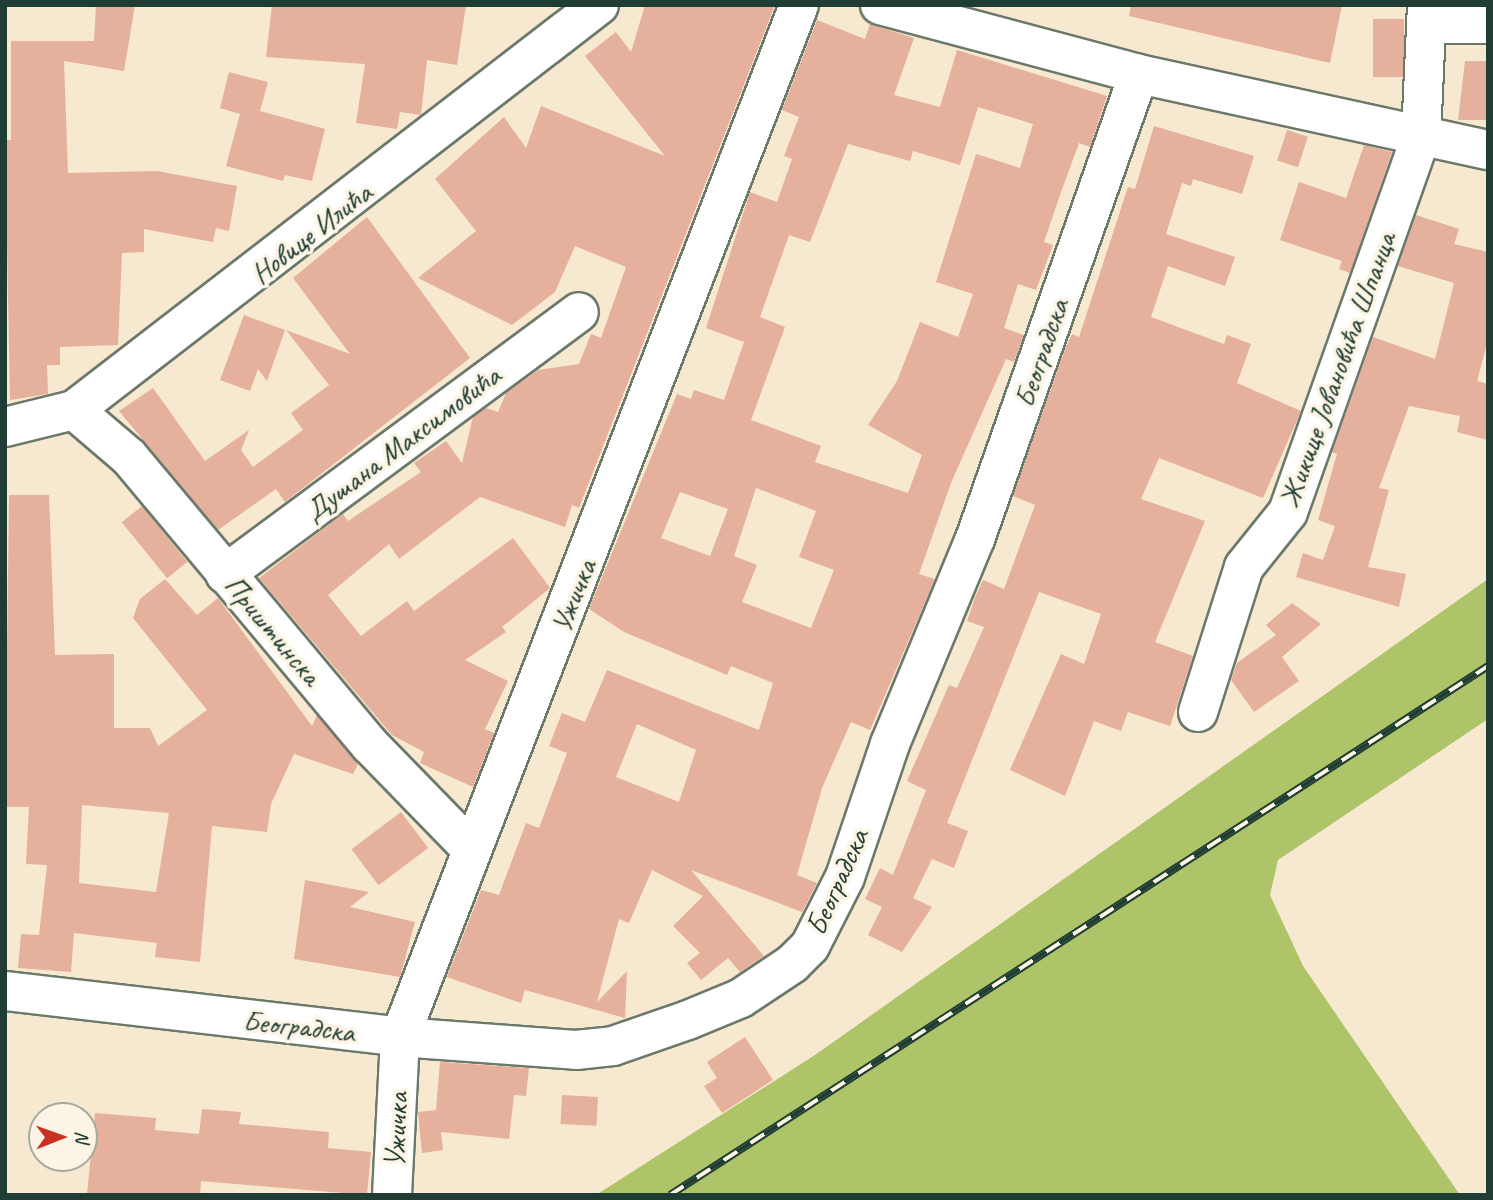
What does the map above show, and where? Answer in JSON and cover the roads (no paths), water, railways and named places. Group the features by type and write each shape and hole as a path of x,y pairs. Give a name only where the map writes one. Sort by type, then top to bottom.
{"street":[{"name":"Новице Илића","path":"5,427 74,410 599,5"},
{"name":"Ужичка","path":"392,1195 400,1037 799,5"},
{"path":"880,5 1139,74 1488,150"},
{"path":"1427,15 1488,23"},
{"name":"Жикице Јовановића Шпанца","path":"1198,712 1244,567 1288,512 1420,137 1427,15"},
{"name":"Београдска","path":"5,990 400,1037 605,1048 741,998 810,946 845,877 890,744 975,539 1139,74"},
{"name":"Душана Максимовића","path":"225,574 579,312"},
{"name":"Приштинска","path":"74,410 129,457 370,746 472,850"}],"railway":[{"path":"670,1195 1488,666"}]}
